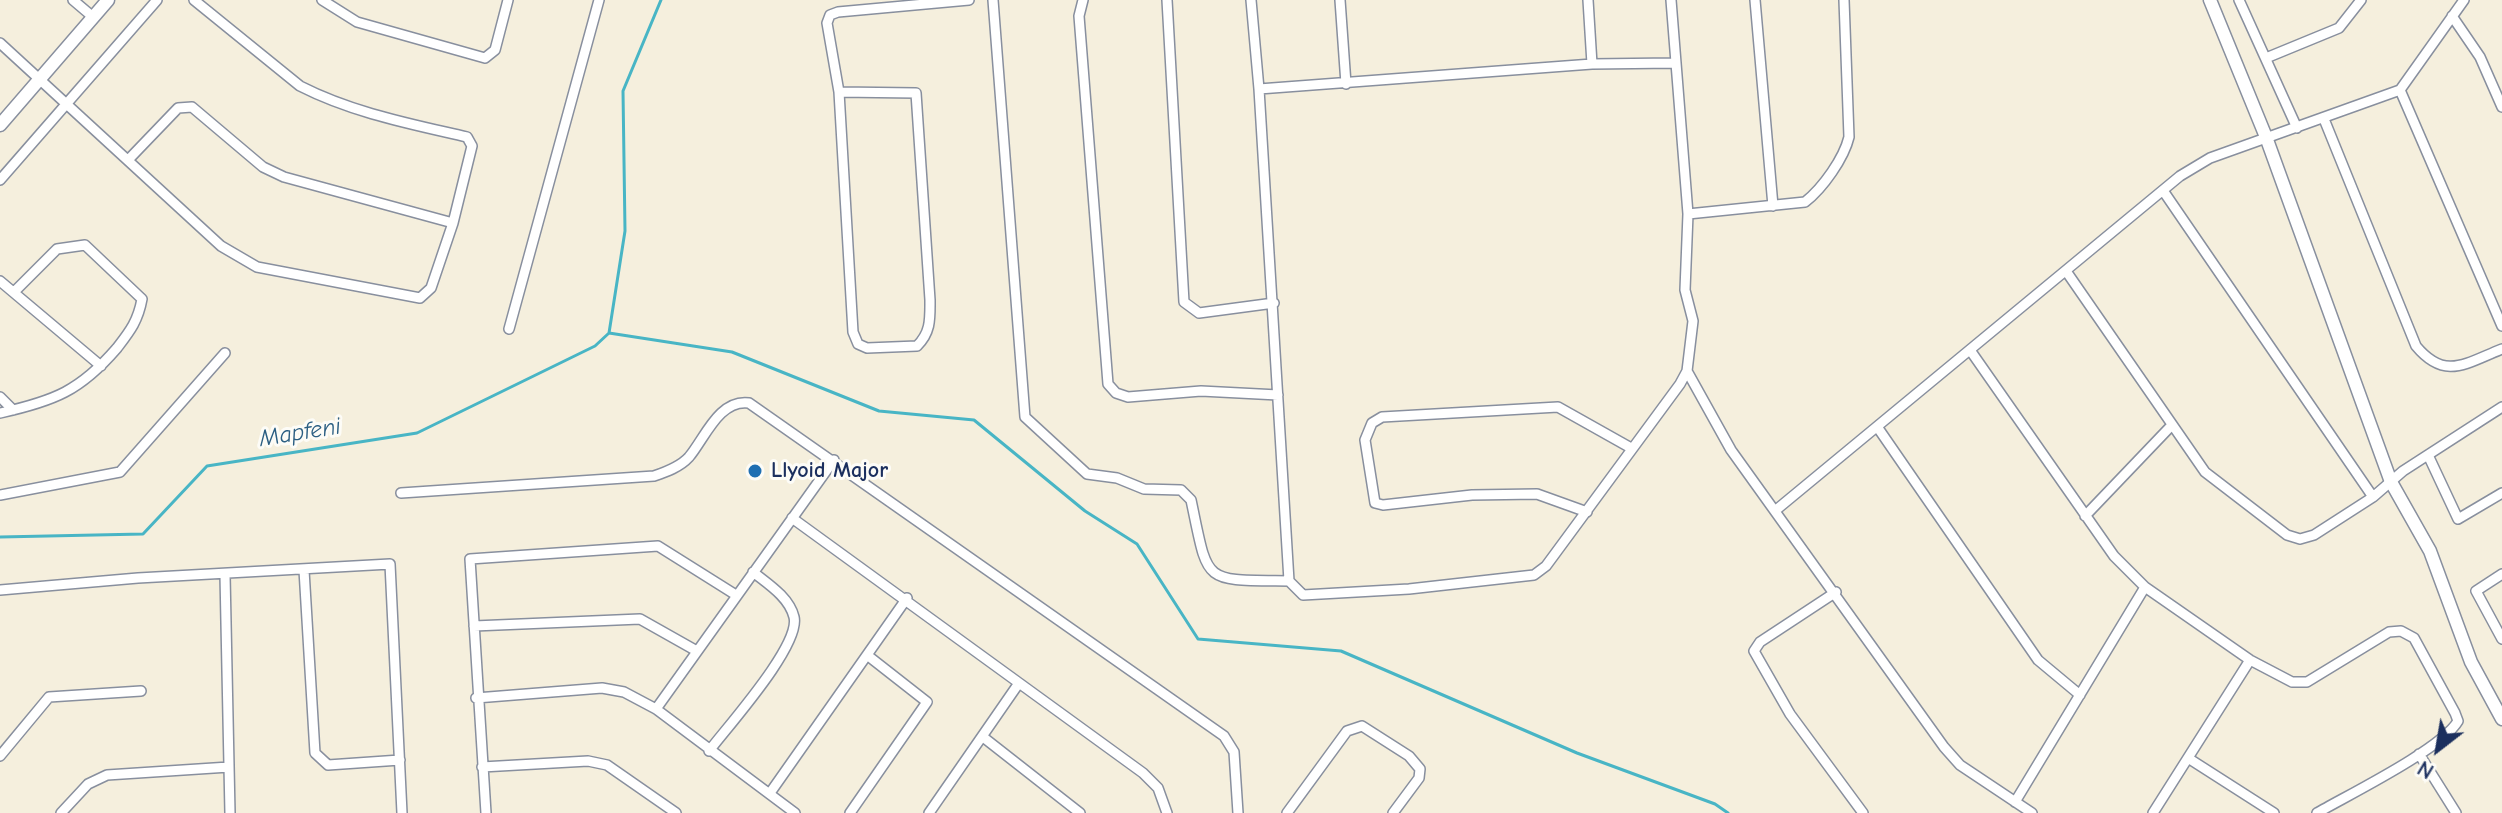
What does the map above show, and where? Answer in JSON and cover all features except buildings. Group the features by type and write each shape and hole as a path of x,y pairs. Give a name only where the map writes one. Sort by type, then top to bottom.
{"street":[{"path":"73,0 93,17"},
{"path":"0,125 108,0"},
{"path":"0,180 157,0"},
{"path":"0,43 221,246 257,267 420,298 431,288 453,223 472,146 467,137 373,115 300,86 194,0"},
{"path":"322,0 357,22 485,58 495,50 508,0"},
{"path":"509,329 599,0"},
{"path":"839,92 916,93 929,249 930,300 930,325 926,337 917,346 867,348 858,344 853,332 839,92 828,32 830,15 969,0"},
{"path":"993,0 1025,417 1087,474 1117,478 1144,489 1181,490 1186,494 1191,500 1203,556 1215,575 1230,581 1289,581"},
{"path":"1083,0 1079,16 1108,384 1116,393 1128,397 1201,391 1278,395"},
{"path":"1167,0 1184,302 1199,313 1274,303"},
{"path":"1251,0 1274,303 1289,581 1303,595 1409,589 1534,575 1546,566 1587,512 1687,371 1693,321 1685,290 1688,214 1671,0"},
{"path":"1340,0 1346,84"},
{"path":"1588,0 1592,64"},
{"path":"1755,0 1773,206"},
{"path":"1688,214 1805,202 1811,197 1846,147 1850,125 1844,0"},
{"path":"2210,0 2266,137 2391,482 2430,551 2471,662 2502,719"},
{"path":"2239,0 2297,128"},
{"path":"2266,58 2339,28 2361,0"},
{"path":"1776,510 2180,176 2210,158 2400,90 2464,0"},
{"path":"2452,16 2480,57 2502,107"},
{"path":"1259,89 1592,64 1674,63"},
{"path":"2400,90 2502,326"},
{"path":"129,159 178,108 192,107 263,167 284,177 453,223"},
{"path":"2324,119 2416,346 2438,367 2453,368 2502,349"},
{"path":"2164,192 2373,497"},
{"path":"0,413 48,402 73,391 101,366 138,321 142,299 85,245 57,249 14,292"},
{"path":"2066,271 2171,426 2216,483 2287,535 2300,539 2314,535 2502,407"},
{"path":"0,281 101,366"},
{"path":"1970,350 2114,556 2145,587 2250,660 2292,682 2307,682 2389,632 2401,631 2414,638 2458,721 2419,754 2317,813"},
{"path":"0,495 120,472 225,353"},
{"path":"1687,371 1731,450 1836,592 1944,747 1960,765 2032,813"},
{"path":"0,397 13,410"},
{"path":"401,493 654,476 687,460 716,420 738,402 762,409 1224,736 1234,752 1238,813"},
{"path":"1587,512 1537,494 1472,495 1383,505 1375,503 1365,440 1367,431 1382,417 1558,407 1631,448"},
{"path":"2085,516 2171,426"},
{"path":"1878,428 2038,660 2080,695"},
{"path":"2428,455 2458,519 2502,493"},
{"path":"656,709 695,650 834,460"},
{"path":"792,518 907,598 1143,773 1158,788 1167,813"},
{"path":"486,813 476,698 470,559 658,546 736,595"},
{"path":"0,590 390,564 402,813"},
{"path":"304,570 315,753 328,765 400,760"},
{"path":"709,751 785,650 795,629 785,600 753,572"},
{"path":"2502,574 2476,591 2502,639"},
{"path":"225,575 230,813"},
{"path":"2015,802 2145,587"},
{"path":"1836,592 1760,642 1754,651 1790,714 1863,813"},
{"path":"770,793 907,598"},
{"path":"474,626 640,619 695,650"},
{"path":"850,813 927,702 867,655"},
{"path":"2153,813 2250,660"},
{"path":"929,813 1019,683"},
{"path":"476,698 613,688 656,709 795,813"},
{"path":"0,756 49,697 141,691"},
{"path":"1287,813 1347,731 1362,726 1409,756 1420,769 1419,778 1393,813"},
{"path":"983,737 1080,813"},
{"path":"2419,754 2456,813"},
{"path":"2188,758 2274,813"},
{"path":"482,767 588,761 607,765 676,813"},
{"path":"61,813 88,784 107,775 229,767"}],"waterway":[{"path":"609,333 625,231 623,91 661,0"},
{"path":"609,333 732,352 879,411 974,420 1085,511 1137,544 1198,639 1341,651 1577,753 1715,804 1728,813"},
{"name":"Mapfeni","path":"0,537 143,534 207,466 417,433 595,346 609,333"}],"place":[{"name":"Llyoid Major","path":"755,471"}]}
